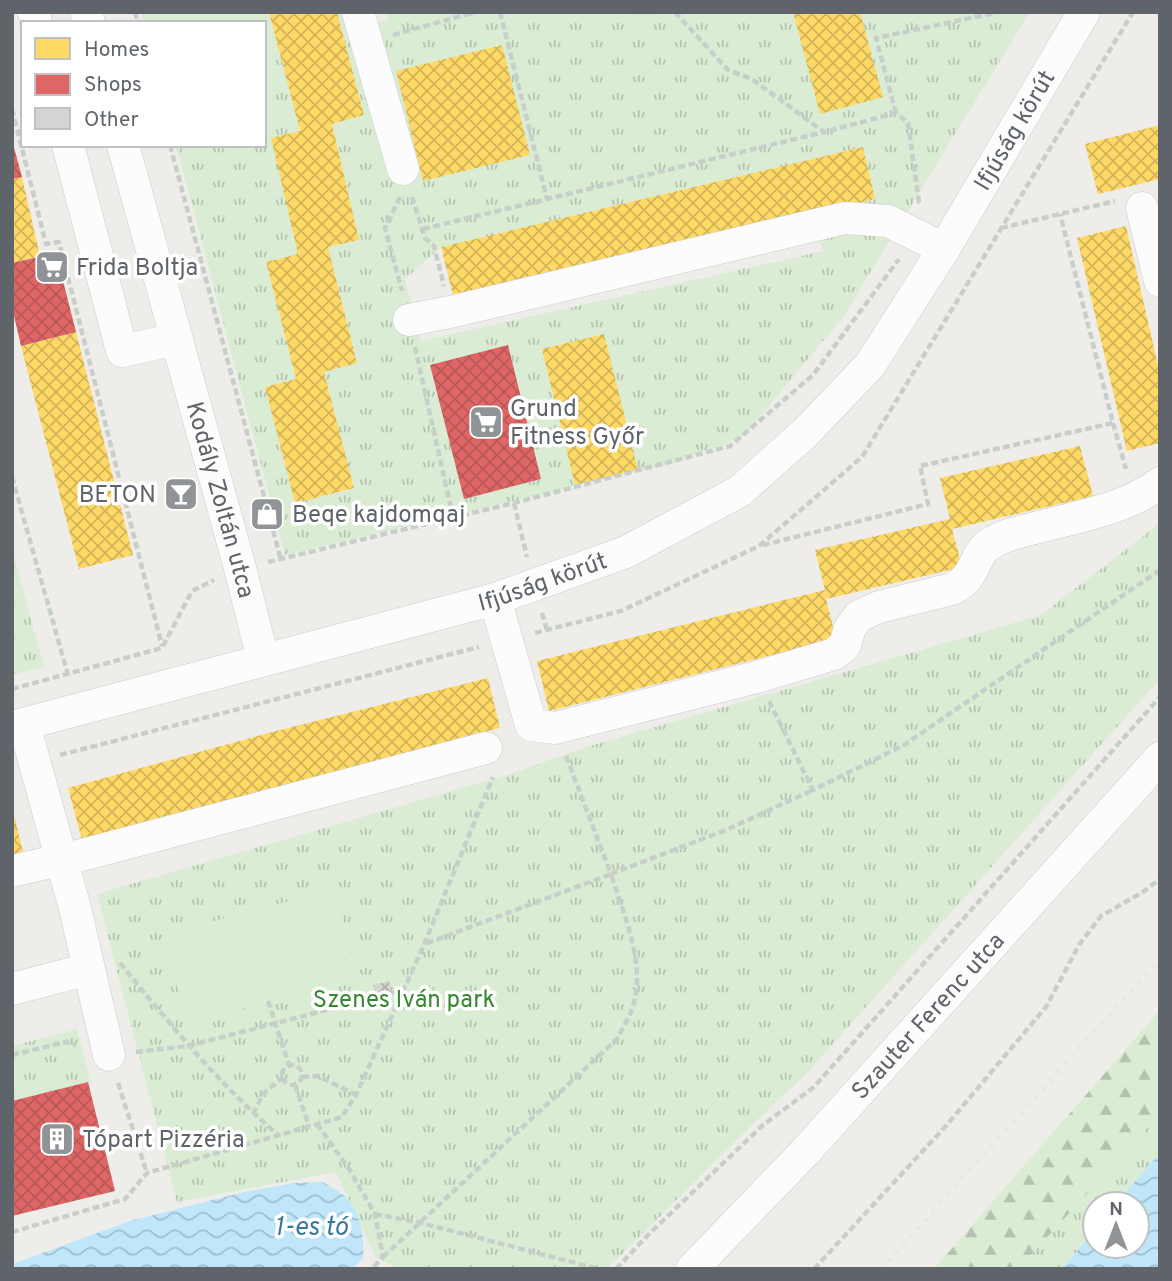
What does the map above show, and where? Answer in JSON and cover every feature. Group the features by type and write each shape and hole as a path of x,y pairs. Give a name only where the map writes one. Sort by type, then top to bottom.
{"street":[{"path":"358,12 403,169"},
{"name":"Ifjúság körút","path":"109,1055 104,965 62,860 35,762 18,726 495,599 626,552 740,491 807,432 870,365 944,249 1084,12"},
{"path":"69,147 122,351 177,340"},
{"name":"Kodály Zoltán utca","path":"123,147 263,659"},
{"path":"1134,203 1160,281"},
{"path":"410,320 845,218 924,224 944,249"},
{"path":"495,599 531,725 555,728 757,677 834,654 845,645 850,628 859,615 964,584 987,545 1003,536 1096,513 1146,490"},
{"name":"Szauter Ferenc utca","path":"692,1269 805,1152 1160,758"},
{"path":"12,871 491,760"},
{"path":"12,989 104,965"}],"path":[{"path":"366,43 475,12"},
{"path":"500,12 547,199"},
{"path":"635,12 649,12"},
{"path":"676,12 728,69 752,79 824,132"},
{"path":"171,147 281,560 730,446 813,375 924,224 908,123 896,113 876,38 999,12"},
{"path":"759,546 862,457 1133,12"},
{"path":"12,109 21,145"},
{"path":"423,229 896,113"},
{"path":"22,147 46,244 59,242 162,648"},
{"path":"403,169 425,238 434,246 450,312"},
{"path":"1001,228 1060,214 1134,203"},
{"path":"1060,214 1114,423 1146,490"},
{"path":"35,762 621,611 759,546 928,504 920,466 1114,423"},
{"path":"12,477 77,710"},
{"path":"514,503 528,560"},
{"path":"424,945 726,830 904,745 1160,570"},
{"path":"12,689 162,648 192,591"},
{"path":"757,677 813,790"},
{"path":"616,1269 763,1125 814,1087 1160,696"},
{"path":"372,1269 617,1039 632,1009 636,982 634,948 611,874 555,728"},
{"path":"12,1232 125,1199 147,1173 342,1117 356,1095 424,945 491,760"},
{"path":"814,1269 945,1127 1046,1007 1079,945 1101,916 1160,879"},
{"path":"104,965 277,1135"},
{"path":"12,1055 66,1042 109,1055 188,1046 403,990"},
{"path":"268,1002 289,1065"},
{"path":"109,1055 147,1173"},
{"path":"253,1114 263,1094 282,1079 284,1068 289,1065 299,1067 302,1077"},
{"path":"282,1079 290,1086 295,1085 302,1077 318,1076 356,1095"},
{"path":"295,1085 309,1126"},
{"path":"317,1124 349,1169 375,1214 383,1257"},
{"path":"375,1214 421,1223 599,1269"}],"green space":[{"path":"141,12 269,12 300,131 298,254 266,263 296,379 265,387 295,503 354,488 324,372 357,363 328,247 359,240 332,124 364,115 337,12 350,12 355,29 388,20 386,12 1030,12 843,317 743,437 676,462 285,555 177,147 266,147 266,21 143,21","holes":["863,147 875,199 815,218 823,251 421,341 405,279 441,247"]},
{"name":"Szenes Iván park","path":"1160,523 1160,679 807,1073 607,1269 400,1269 376,1258 336,1172 177,1202 97,894 510,774 586,747 1041,615"},
{"path":"12,549 44,667 12,675"},
{"path":"333,889 357,978 187,1024 163,935"},
{"path":"1160,1010 1160,1114 1090,1190 1081,1190 1081,1200 1018,1269 934,1269"},
{"path":"77,1029 91,1082 12,1101 12,1046"},
{"path":"1160,1114 1160,1153 1127,1190 1090,1190"},
{"path":"1081,1200 1081,1246 1062,1269 1018,1269"}],"water":[{"path":"1160,1153 1160,1269 1062,1269 1081,1246 1081,1260 1151,1260 1151,1190 1127,1190"},
{"name":"1-es tó","path":"322,1182 348,1200 357,1215 362,1232 363,1258 352,1269 12,1269 12,1264 130,1221 244,1192 294,1183"}],"building: Homes":[{"path":"269,12 337,12 364,115 332,124 359,240 328,247 357,363 324,372 354,488 295,503 265,387 296,379 266,262 298,254 271,138 300,131"},
{"path":"793,12 860,12 883,97 820,114"},
{"path":"502,45 530,155 423,181 396,71"},
{"path":"1160,125 1160,179 1098,194 1085,144"},
{"path":"863,147 875,199 454,299 441,247"},
{"path":"22,177 40,256 12,263 12,179"},
{"path":"1126,226 1160,374 1160,443 1127,451 1077,238"},
{"path":"76,332 133,555 79,569 21,346"},
{"path":"604,334 638,470 575,485 542,349"},
{"path":"1080,446 1093,496 952,529 962,567 826,599 836,639 549,711 537,661 825,590 815,550 950,519 940,478"},
{"path":"488,678 500,728 82,840 68,788 276,731"},
{"path":"12,812 24,856 12,859"}],"building: Shops":[{"path":"12,140 22,177 12,179"},
{"path":"56,253 76,332 21,346 12,307 12,263"},
{"name":"Grund Fitness Győr","path":"508,345 541,479 464,499 430,365"},
{"name":"Tópart Pizzéria","path":"88,1082 115,1191 12,1216 12,1101"}],"building: Other":[{"path":"389,981 391,990 376,994 373,985"}],"railway":[{"path":"881,1269 1160,958"}],"place":[{"name":"Frida Boltja","path":"52,267"},
{"name":"Grund Fitness Győr","path":"486,422"},
{"name":"BETON","path":"181,494"},
{"name":"Beqe kajdomqaj","path":"267,514"},
{"name":"Tópart Pizzéria","path":"57,1139"}]}
